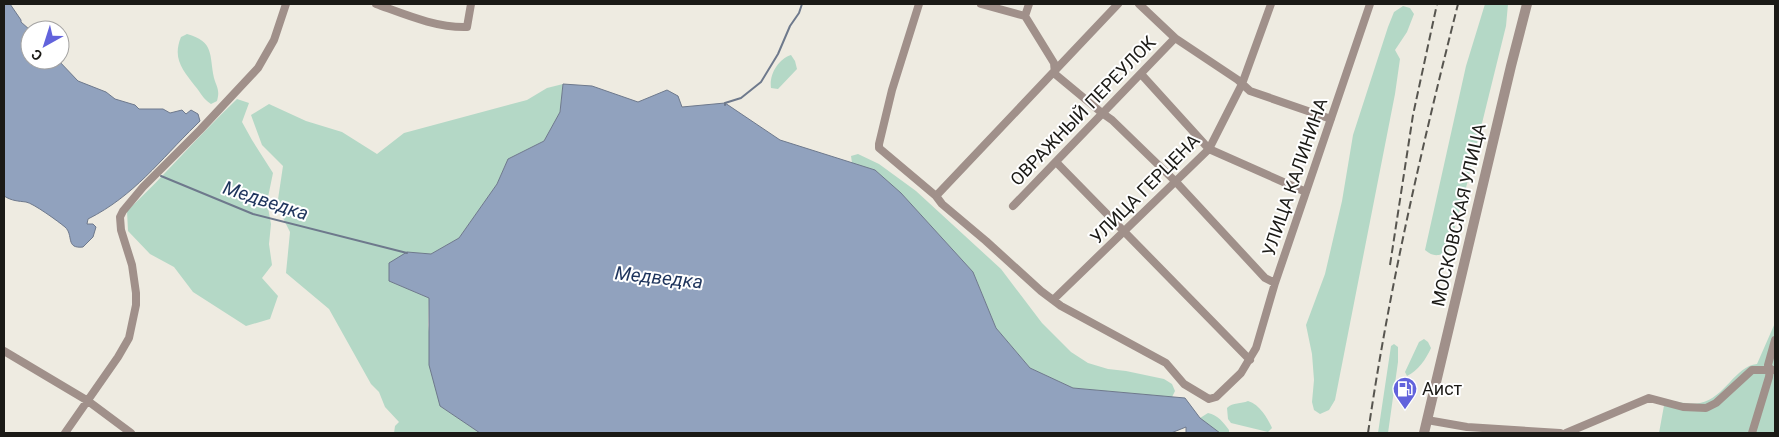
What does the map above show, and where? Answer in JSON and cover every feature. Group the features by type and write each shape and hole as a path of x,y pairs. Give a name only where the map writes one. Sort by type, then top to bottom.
{"street":[{"path":"65,433 124,348 134,317 135,280 121,230 120,217 123,211 143,187 258,68 276,35 286,4"},
{"path":"376,4 418,18 456,27 467,27 471,4"},
{"path":"919,4 892,90 879,148 936,196 942,204 1041,291 1054,299"},
{"path":"982,4 1025,16 1054,63 1055,74 1102,114 1112,120 1176,182 1265,278 1275,283"},
{"path":"1025,16 1029,4"},
{"path":"936,196 1118,4"},
{"path":"1139,4 1175,38 1250,91 1331,119"},
{"name":"УЛИЦА ГЕРЦЕНА","path":"1054,299 1209,149 1242,84 1271,4"},
{"name":"УЛИЦА КАЛИНИНА","path":"1054,299 1061,306 1166,363 1184,384 1209,400 1226,389 1241,373 1256,348 1275,283 1370,4"},
{"name":"МОСКОВСКАЯ УЛИЦА","path":"1424,433 1506,85 1527,4"},
{"name":"ОВРАЖНЫЙ ПЕРЕУЛОК","path":"1013,206 1175,38"},
{"path":"1141,74 1209,149 1306,192"},
{"path":"1056,162 1250,360"},
{"path":"1773,370 1768,365 1775,340"},
{"path":"4,351 88,401 131,433"},
{"path":"1566,433 1649,398 1683,407 1706,408 1716,403 1752,370 1773,370"},
{"path":"1756,433 1773,370"},
{"path":"1427,420 1467,427 1560,433"}],"green space":[{"path":"1485,4 1508,4 1506,26 1467,184 1448,252 1433,255 1425,250 1466,66"},
{"path":"1403,6 1410,8 1414,14 1407,32 1395,50 1400,59 1395,94 1335,400 1329,410 1320,414 1314,410 1312,402 1314,380 1312,354 1306,325 1325,274 1342,201 1353,135 1388,27 1394,12"},
{"path":"187,34 202,41 209,50 218,92 217,101 211,104 202,96 180,64 178,58 179,45 181,37"},
{"path":"791,55 797,69 778,89 771,88 771,78 775,68 782,60"},
{"path":"563,84 560,112 544,141 508,159 497,184 459,238 431,254 407,252 389,281 429,298 428,325 440,406 480,433 394,433 395,426 399,422 385,407 379,392 371,384 329,309 286,273 290,232 277,206 283,166 262,145 251,115 269,104 306,121 342,132 377,154 404,133 527,100 547,88"},
{"path":"237,99 249,103 242,122 273,173 267,202 271,224 269,244 272,265 262,278 278,296 270,319 246,326 193,292 174,267 150,254 128,231 127,211"},
{"path":"858,154 879,164 916,191 1001,269 1042,323 1071,352 1088,363 1108,369 1164,379 1172,384 1175,391 1172,397 1073,388 1030,368 996,328 973,272 901,193 875,170 852,163 851,156"},
{"path":"1775,323 1775,433 1659,433 1665,400 1700,403 1709,400 1742,370 1757,364"},
{"path":"1424,339 1431,348 1415,371 1407,376 1405,372 1419,342"},
{"path":"1394,344 1398,347 1398,362 1388,433 1378,433 1391,346"},
{"path":"1248,401 1260,408 1272,428 1268,432 1231,423 1228,419 1227,408"},
{"path":"1208,413 1220,419 1229,430 1229,433 1220,433 1200,418"}],"water":[{"path":"4,4 10,4 21,20 20,70 68,70 78,81 106,92 115,99 135,105 139,109 163,109 170,113 182,110 186,114 191,110 198,114 200,121 146,177 119,200 88,219 87,224 93,224 96,227 93,237 83,247 74,246 68,230 40,209 29,203 12,200 4,196"},
{"path":"563,84 592,86 638,102 667,90 678,96 682,107 725,103 780,140 875,170 901,193 973,272 996,328 1030,368 1073,388 1185,398 1200,418 1220,433 1186,433 1186,427 1171,433 480,433 440,406 429,365 429,298 389,281 389,263 407,252 431,254 459,238 497,184 508,159 544,141 560,112"}],"waterway":[{"path":"725,105 725,103 741,98 761,82 778,54 802,4"},
{"name":"Медведка","path":"161,176 253,214 407,253"}],"railway":[{"path":"1390,265 1413,115 1437,4"},
{"path":"1368,433 1376,379 1407,217 1458,4"}],"place":[{"name":"Аист","path":"1405,410"}]}
